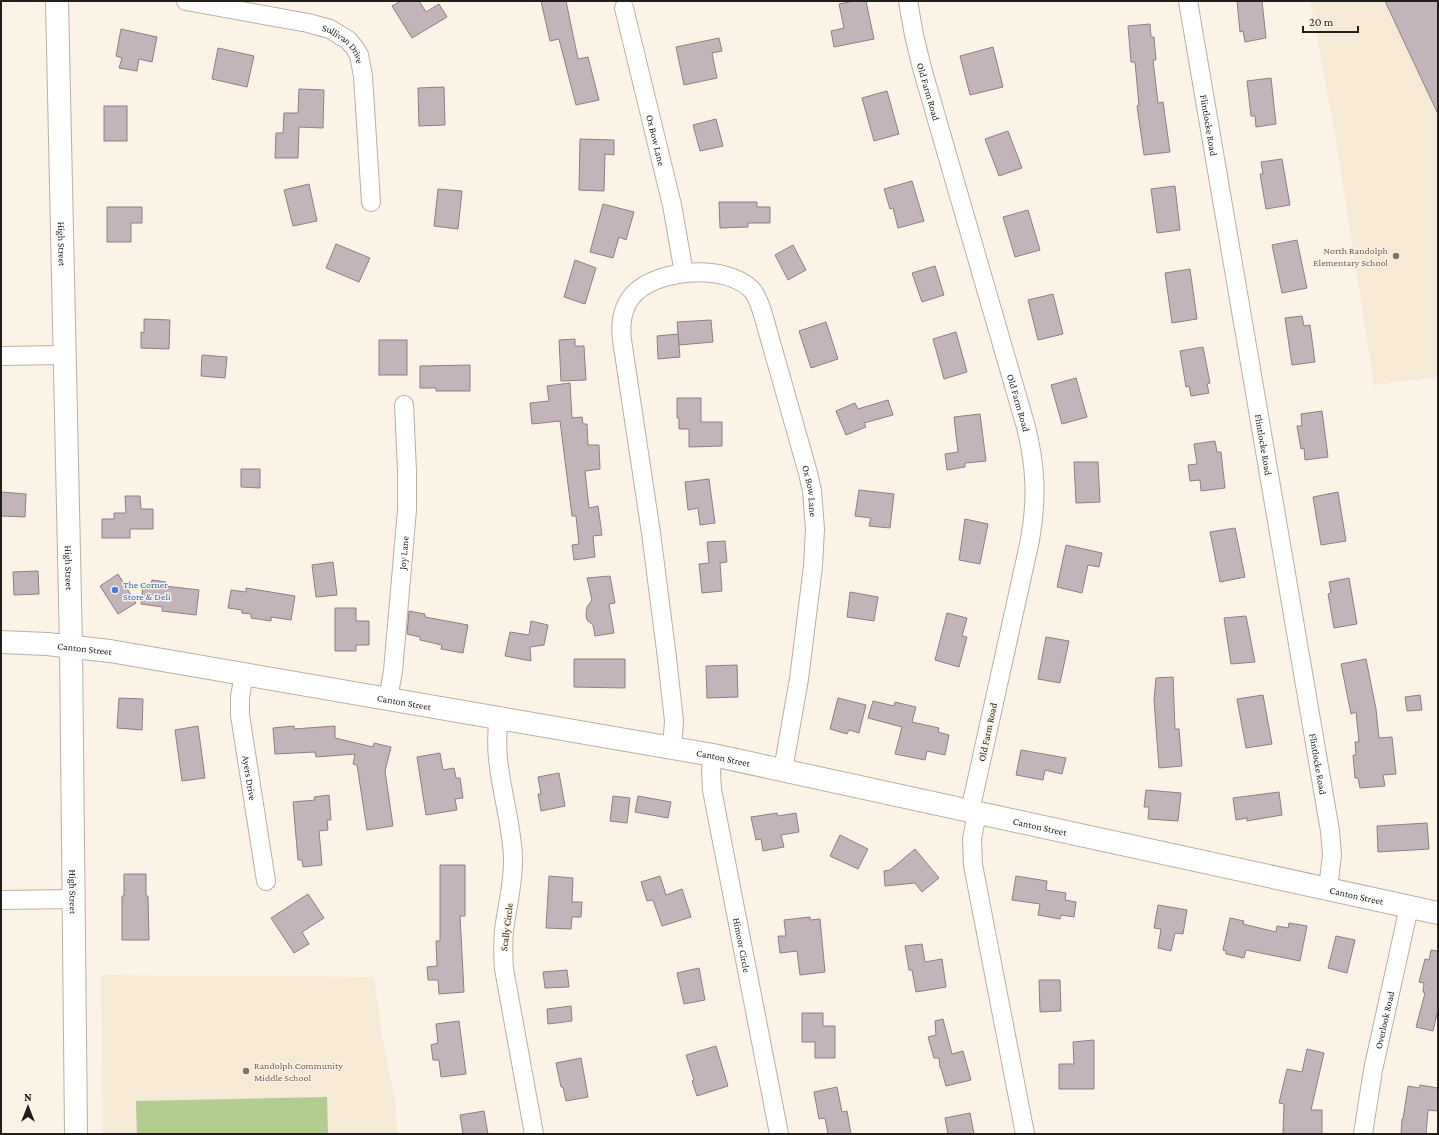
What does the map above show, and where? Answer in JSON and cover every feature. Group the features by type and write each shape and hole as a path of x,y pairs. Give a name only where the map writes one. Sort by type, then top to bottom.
{"street":[{"name":"High Street","path":"57,1 70,646 76,1134"},
{"name":"Sullivan Drive","path":"186,1 308,23 330,29 348,40 359,55 363,76 371,202"},
{"name":"Old Farm Road","path":"908,1 914,35 921,62 1029,440 1034,470 1034,506 1030,540 973,812"},
{"name":"Flintlocke Road","path":"1188,1 1330,831 1332,855 1328,888"},
{"name":"Ox Bow Lane","path":"624,8 672,205 684,273"},
{"name":"Ox Bow Lane","path":"672,748 674,721 666,650 651,533 620,331 622,314 636,293 650,283 684,273 701,272 719,274 745,284 756,295 762,311 808,473 815,529 813,566 800,680 784,770"},
{"path":"1,356 64,355"},
{"name":"Joy Lane","path":"388,700 393,671 406,510 407,464 404,405"},
{"name":"Canton Street","path":"1,642 70,646 110,651 713,755 1438,913"},
{"name":"Ayers Drive","path":"244,674 239,703 240,715 266,881"},
{"name":"Scally Circle","path":"499,718 497,754 513,858 511,887 503,942 504,969 534,1134"},
{"name":"Himoor Circle","path":"713,755 712,780 714,800 779,1134"},
{"path":"973,812 973,865 1025,1134"},
{"path":"1,900 74,899"},
{"name":"Overlook Road","path":"1363,1134 1372,1070 1409,907"}],"shaded area":[{"name":"North Randolph Elementary School","path":"1310,1 1438,1 1438,377 1374,385 1335,134"},
{"name":"Randolph Community Middle School","path":"101,975 374,977 382,1036 396,1105 397,1134 103,1134"}],"green space":[{"path":"327,1097 328,1134 137,1134 136,1101"}],"building":[{"path":"401,1 419,1 426,12 439,4 447,17 412,38 392,6"},
{"path":"541,1 566,1 578,59 588,57 599,100 576,105 559,39 550,41"},
{"path":"854,1 866,1 874,39 834,47 831,31 844,28 839,4"},
{"path":"1237,1 1262,1 1266,38 1245,42 1243,31 1240,32"},
{"path":"1385,1 1438,1 1438,114"},
{"path":"1150,24 1151,37 1154,37 1156,60 1153,60 1158,103 1163,102 1170,152 1144,155 1137,106 1139,105 1135,62 1131,62 1128,26"},
{"path":"121,29 157,37 152,62 139,59 137,71 119,68 122,58 116,56"},
{"path":"719,38 722,51 712,53 717,78 684,85 676,47"},
{"path":"993,47 1003,87 970,95 960,56"},
{"path":"218,48 254,56 247,87 212,79"},
{"path":"1271,78 1276,124 1256,127 1255,116 1251,116 1247,81"},
{"path":"444,87 445,125 419,126 418,88"},
{"path":"299,89 324,90 323,128 299,127 298,158 275,158 276,133 283,133 284,113 298,113"},
{"path":"887,91 899,134 874,141 862,98"},
{"path":"104,106 127,106 127,141 104,141"},
{"path":"716,119 723,146 700,151 693,125"},
{"path":"1008,131 1022,168 999,176 985,139"},
{"path":"580,139 614,140 614,155 605,154 604,191 579,190"},
{"path":"1282,159 1290,205 1266,209 1260,174 1263,174 1261,162"},
{"path":"912,181 924,221 898,228 893,208 890,209 884,189"},
{"path":"309,184 317,221 293,226 284,190"},
{"path":"1175,186 1180,230 1157,233 1151,189"},
{"path":"438,189 462,191 458,229 434,226"},
{"path":"719,202 757,202 757,207 770,207 770,223 748,223 748,227 720,228"},
{"path":"603,204 634,212 626,240 619,237 613,258 590,252"},
{"path":"107,207 142,207 142,223 131,223 131,242 107,242"},
{"path":"1028,210 1040,250 1015,257 1003,217"},
{"path":"1297,240 1307,288 1282,293 1272,245"},
{"path":"336,244 370,258 359,282 326,268"},
{"path":"793,245 806,270 788,280 775,255"},
{"path":"575,260 596,268 585,304 564,297"},
{"path":"935,266 944,295 922,302 912,273"},
{"path":"1190,269 1197,319 1172,323 1165,273"},
{"path":"1053,294 1063,334 1038,340 1028,300"},
{"path":"1302,316 1304,326 1310,325 1315,362 1292,365 1285,318"},
{"path":"144,319 170,320 169,349 141,348 141,332 144,333"},
{"path":"711,320 713,342 679,345 677,322"},
{"path":"826,322 838,359 811,368 799,331"},
{"path":"956,332 967,372 944,379 933,339"},
{"path":"678,334 680,357 658,359 657,336"},
{"path":"575,339 575,346 584,346 586,380 561,381 559,340"},
{"path":"379,340 407,340 407,375 379,375"},
{"path":"1203,347 1210,383 1207,384 1209,393 1191,396 1189,386 1186,387 1180,351"},
{"path":"202,355 227,357 225,378 201,376"},
{"path":"470,365 470,391 436,391 436,388 420,388 420,366"},
{"path":"1076,378 1087,417 1062,424 1051,385"},
{"path":"570,383 572,418 582,417 583,424 587,424 588,445 599,445 600,469 585,471 589,508 598,506 602,535 593,536 595,557 574,560 572,545 579,544 576,516 572,516 560,421 532,424 530,403 549,401 547,386"},
{"path":"677,398 701,398 701,422 722,422 722,446 689,447 689,429 679,429 679,418 677,418"},
{"path":"888,400 893,415 864,423 866,427 846,435 836,411 855,403 858,409"},
{"path":"1322,411 1328,457 1305,460 1304,448 1301,449 1297,426 1302,426 1301,414"},
{"path":"980,414 986,461 965,463 965,467 947,470 945,454 958,452 954,417"},
{"path":"1215,441 1217,452 1221,452 1225,488 1201,491 1200,480 1190,481 1188,465 1197,464 1194,444"},
{"path":"1074,462 1098,462 1100,502 1076,503"},
{"path":"241,469 260,469 260,488 241,487"},
{"path":"709,479 715,523 700,525 698,508 688,510 685,482"},
{"path":"859,490 894,494 890,528 869,526 871,518 855,516"},
{"path":"1,492 26,494 25,517 1,516"},
{"path":"1338,492 1346,541 1321,545 1313,497"},
{"path":"125,496 140,496 141,509 153,509 153,529 130,529 130,538 102,538 102,519 114,519 114,513 126,513"},
{"path":"965,519 988,524 980,564 959,560"},
{"path":"1235,528 1245,577 1220,582 1210,532"},
{"path":"725,541 727,562 720,563 722,591 702,593 699,564 709,563 707,542"},
{"path":"1066,545 1102,553 1099,567 1088,565 1082,593 1057,587"},
{"path":"333,562 337,595 316,597 312,565"},
{"path":"38,571 39,594 14,595 13,572"},
{"name":"The Corner Store & Deli","path":"118,574 136,603 118,614 100,586"},
{"path":"610,576 615,603 609,604 614,633 595,636 593,625 587,620 586,614 587,607 592,600 587,578"},
{"path":"1349,578 1357,624 1334,628 1328,594 1331,593 1329,582"},
{"path":"152,580 166,582 165,586 199,590 196,615 162,611 163,607 141,604 143,584 151,585"},
{"path":"246,588 295,596 291,620 271,617 271,621 251,618 251,614 242,613 242,610 228,608 231,590 246,592"},
{"path":"850,592 878,597 874,621 847,617"},
{"path":"335,608 356,608 356,621 369,621 369,645 356,645 356,651 335,651"},
{"path":"409,611 425,614 425,617 468,625 463,653 441,649 442,645 420,640 420,637 407,634"},
{"path":"947,613 967,618 962,636 967,637 959,667 935,660"},
{"path":"1246,616 1255,662 1231,664 1224,618"},
{"path":"531,621 548,625 544,645 530,647 531,661 505,656 510,632 529,635"},
{"path":"1046,637 1069,641 1060,683 1038,679"},
{"path":"574,659 625,659 625,688 574,687"},
{"path":"1366,659 1376,709 1379,738 1392,737 1396,774 1383,775 1385,786 1360,788 1358,778 1355,778 1353,755 1356,755 1355,742 1359,742 1356,712 1351,714 1341,664"},
{"path":"737,665 738,697 707,698 706,666"},
{"path":"1173,677 1175,729 1179,729 1182,766 1159,768 1154,700 1156,678"},
{"path":"1263,695 1272,744 1246,748 1237,699"},
{"path":"1420,695 1422,710 1407,711 1405,697"},
{"path":"119,698 143,699 142,730 117,728"},
{"path":"838,698 866,705 859,733 849,730 847,734 830,729"},
{"path":"873,701 894,706 895,702 916,707 912,722 939,728 938,732 949,735 945,755 927,751 925,760 895,754 902,727 868,718"},
{"path":"198,726 205,778 182,781 175,730"},
{"path":"294,726 294,729 335,726 335,738 373,747 374,743 391,747 385,771 393,826 367,830 357,765 353,764 355,754 316,757 315,752 275,754 273,728"},
{"path":"1021,750 1066,758 1062,774 1045,770 1043,780 1016,775"},
{"path":"440,753 443,770 454,768 456,778 460,778 463,798 455,799 457,810 426,815 417,757"},
{"path":"559,773 565,806 541,811 538,794 541,794 538,777"},
{"path":"1146,790 1181,793 1178,821 1148,819 1149,807 1144,807"},
{"path":"1279,792 1282,815 1247,821 1247,818 1236,820 1233,798"},
{"path":"329,795 331,820 327,820 328,830 319,831 322,865 303,867 302,860 298,860 293,802 315,800 314,797"},
{"path":"613,796 630,798 627,823 610,821"},
{"path":"638,796 671,802 668,818 635,812"},
{"path":"777,813 778,816 796,813 799,832 781,835 784,847 763,851 761,839 756,840 751,817"},
{"path":"1427,823 1429,849 1378,852 1377,826"},
{"path":"840,835 868,849 858,869 830,856"},
{"path":"915,849 939,878 922,892 915,883 885,886 884,871 890,870"},
{"path":"440,865 465,865 465,916 460,916 464,992 439,994 438,980 428,980 427,967 437,966 436,941 440,941"},
{"path":"124,874 146,874 149,940 122,940 122,896 124,896"},
{"path":"549,876 573,878 572,902 582,902 581,917 572,917 571,929 546,928"},
{"path":"660,876 666,895 682,889 691,917 662,926 653,900 647,901 641,882"},
{"path":"1016,876 1047,881 1046,890 1066,893 1065,900 1076,902 1074,917 1061,915 1060,919 1038,915 1040,904 1012,900"},
{"path":"308,894 324,918 302,932 309,944 294,953 271,918"},
{"path":"1158,905 1187,910 1183,934 1175,933 1171,951 1158,948 1161,929 1154,928"},
{"path":"810,917 810,920 820,919 825,972 800,975 797,951 780,953 778,936 786,936 784,920"},
{"path":"1230,918 1244,921 1243,924 1276,932 1277,926 1288,928 1289,923 1307,926 1300,961 1246,950 1244,958 1226,954 1226,951 1223,950"},
{"path":"1336,936 1355,940 1347,973 1328,968"},
{"path":"922,944 925,962 942,959 946,987 916,992 912,970 909,970 905,946"},
{"path":"1431,950 1438,951 1438,1010 1433,1031 1416,1027 1425,993 1423,992 1424,983 1419,982 1425,959 1429,960"},
{"path":"699,968 705,1000 684,1004 677,973"},
{"path":"567,970 569,987 545,988 543,972"},
{"path":"1039,980 1060,980 1061,1011 1040,1012"},
{"path":"571,1006 572,1021 548,1024 547,1009"},
{"path":"802,1013 823,1013 823,1026 835,1026 835,1058 815,1058 815,1042 802,1042"},
{"path":"943,1019 952,1054 963,1051 971,1080 946,1086 940,1068 939,1058 934,1058 928,1037 936,1035 935,1021"},
{"path":"459,1021 466,1074 441,1077 439,1060 433,1060 431,1045 438,1043 436,1024"},
{"path":"1094,1040 1094,1089 1059,1089 1059,1064 1074,1064 1073,1042"},
{"path":"716,1046 728,1086 697,1096 692,1081 694,1080 686,1055"},
{"path":"1307,1049 1324,1053 1311,1110 1322,1110 1322,1134 1283,1134 1284,1104 1279,1103 1287,1069 1302,1072"},
{"path":"581,1058 588,1097 566,1101 563,1087 561,1087 556,1063"},
{"path":"1420,1085 1438,1088 1438,1111 1428,1110 1426,1134 1401,1134 1408,1086 1419,1088"},
{"path":"837,1087 842,1112 847,1111 851,1134 828,1134 825,1118 819,1119 814,1092"},
{"path":"484,1111 488,1134 463,1134 460,1115"},
{"path":"970,1113 974,1134 948,1134 945,1118"}],"place":[{"name":"North Randolph Elementary School","path":"1396,256"},
{"name":"The Corner Store & Deli","path":"115,590"},
{"name":"Randolph Community Middle School","path":"246,1071"}]}
